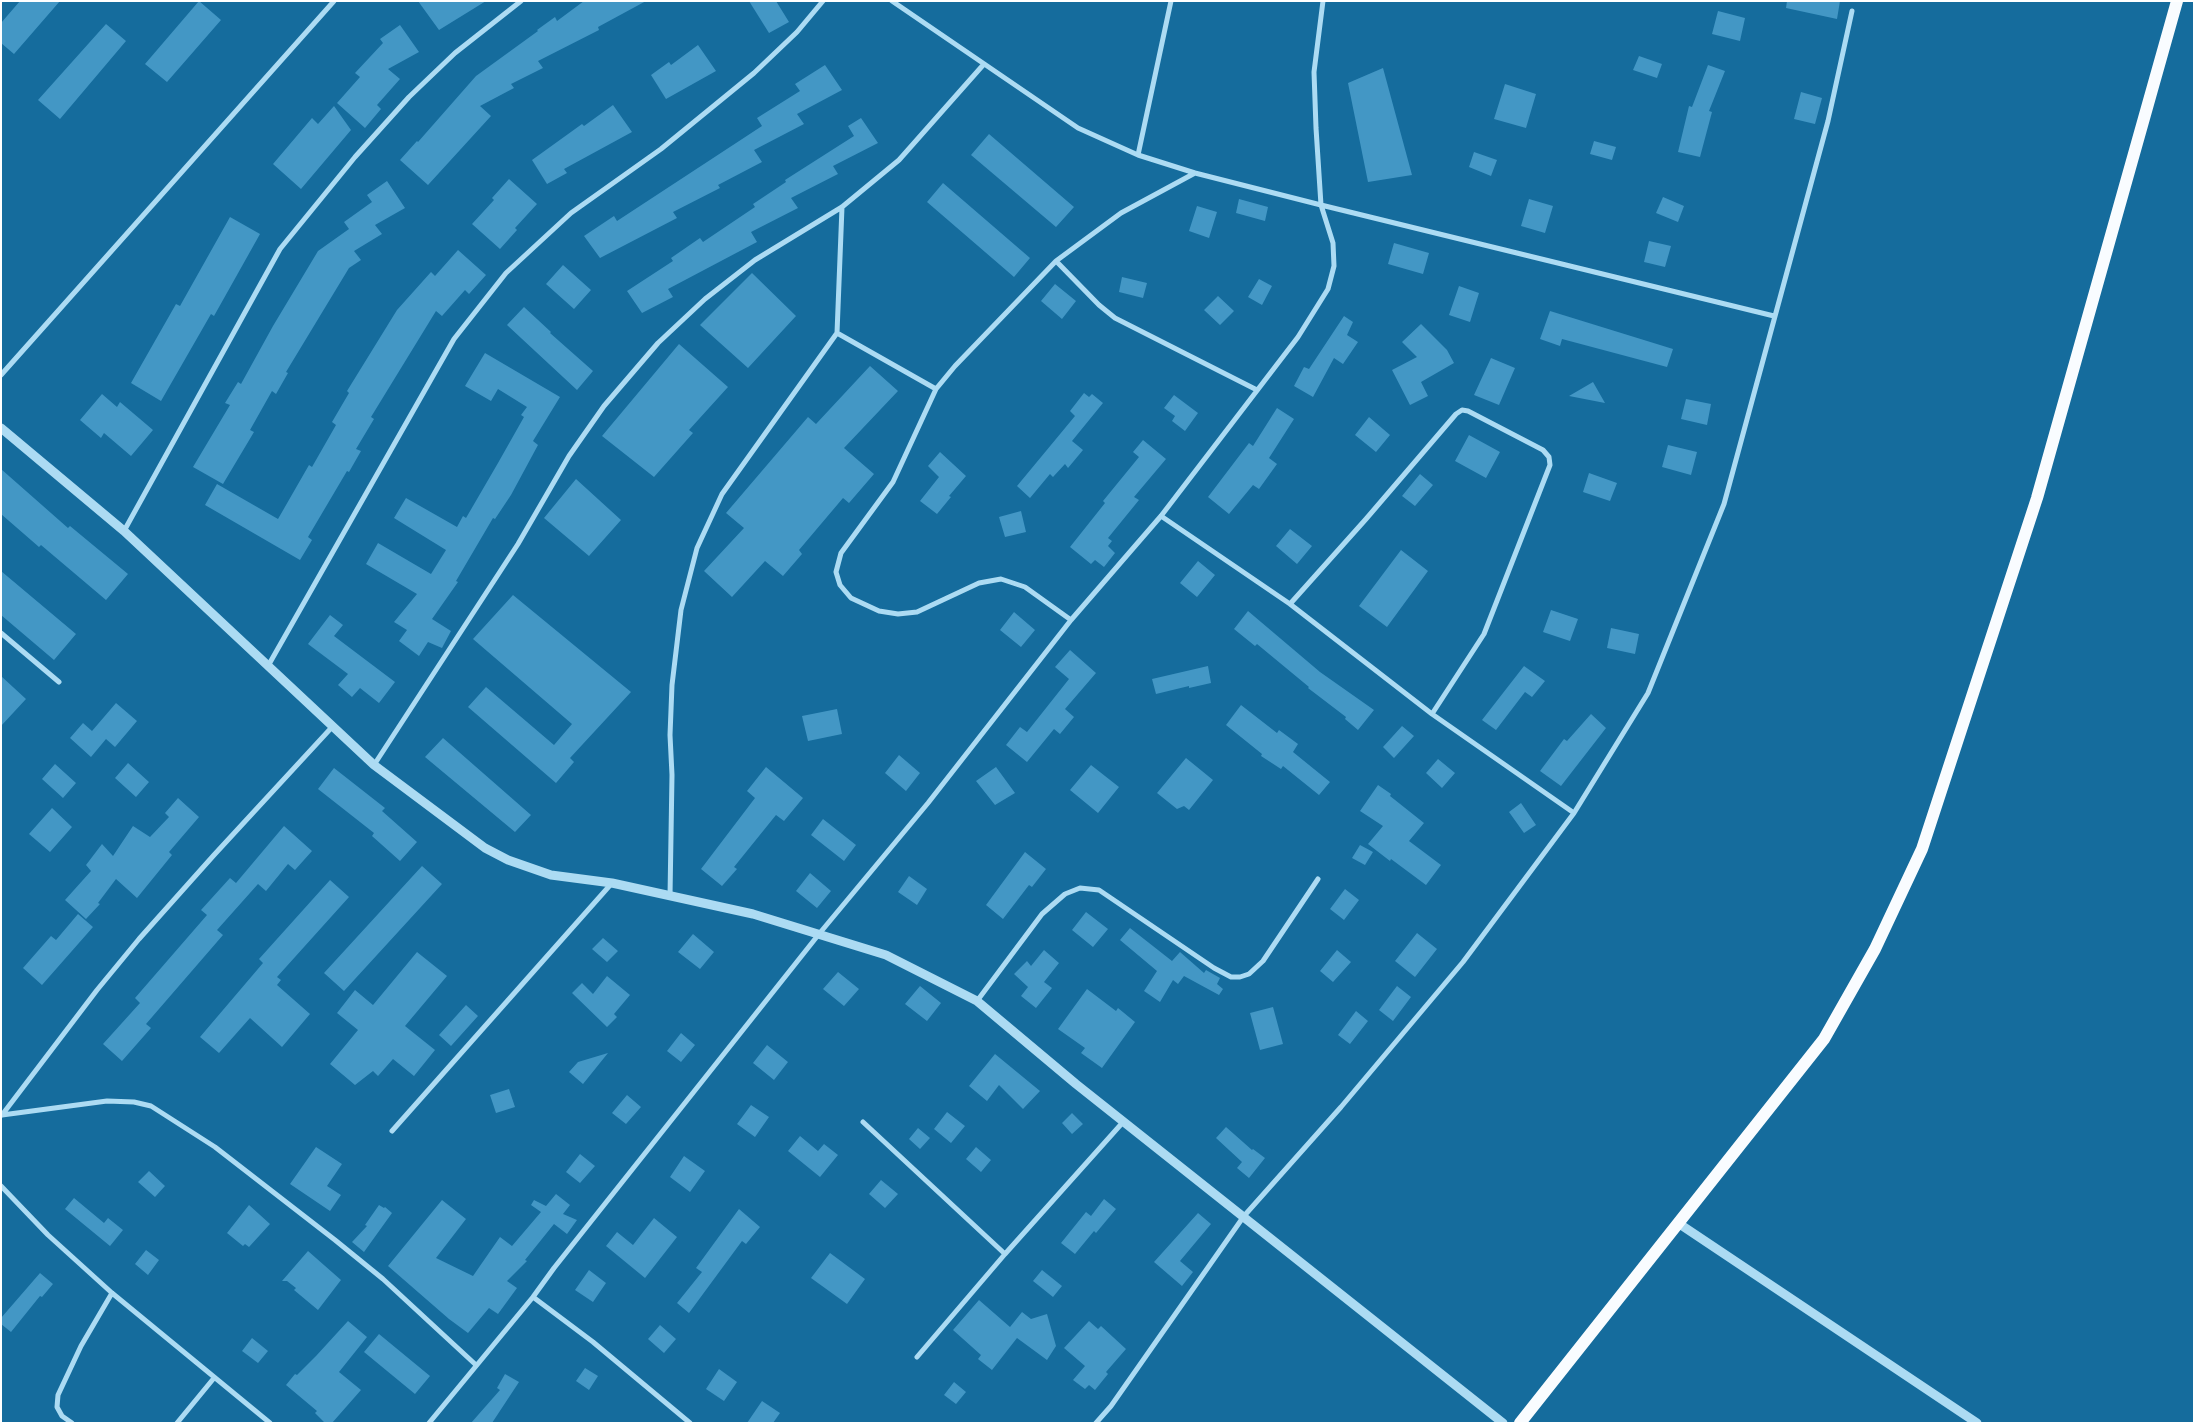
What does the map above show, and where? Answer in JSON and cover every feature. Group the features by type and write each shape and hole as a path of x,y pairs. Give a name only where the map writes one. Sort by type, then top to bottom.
{"main road":[{"path":"1520,1423 1824,1039 1874,949 1922,849 2037,498 2177,1"}],"street":[{"path":"1,375 334,1"},
{"path":"124,531 280,249 355,157 409,97 455,54 521,1"},
{"path":"268,666 454,339 506,272 571,213 661,149 754,73 797,32 823,1"},
{"path":"892,1 1078,128 1138,155 1195,173 1321,205 1774,316"},
{"path":"1138,155 1171,1"},
{"path":"429,1423 533,1297 819,934 928,803 1071,620 1161,516 1298,337 1328,289 1334,266 1333,243 1321,205 1314,72 1323,1"},
{"path":"1096,1423 1111,1406 1244,1216 1341,1107 1463,962 1574,813 1648,693 1724,504 1828,121 1852,11"},
{"path":"374,766 518,544 569,456 604,406 658,343 705,299 755,260 842,207 899,160 984,64"},
{"path":"1071,620 1024,587 1001,579 979,583 917,612 898,614 879,611 851,598 840,586 836,572 841,553 893,482 936,389 961,360 1056,261 1121,213 1195,173"},
{"path":"670,896 672,804 670,735 672,685 681,610 697,548 722,494 837,333 842,207"},
{"path":"1056,261 1099,305 1115,318 1257,390"},
{"path":"837,333 936,389"},
{"path":"1290,604 1456,414 1462,410 1468,411 1543,450 1550,456 1550,465 1484,634 1432,714"},
{"path":"1,428 124,531 374,766 485,848 508,860 551,875 612,883 753,914 819,934 886,955 977,1001 1076,1084 1503,1423"},
{"path":"1161,516 1290,604 1432,714 1574,813"},
{"path":"1,633 59,682"},
{"path":"1,1116 96,990 139,939 333,726"},
{"path":"977,1001 1042,914 1065,894 1080,888 1099,890 1214,968 1231,977 1240,977 1249,974 1263,961 1318,879"},
{"path":"392,1131 612,883"},
{"path":"1,1116 106,1101 134,1102 151,1106 215,1147 304,1215 383,1279 476,1366"},
{"path":"916,1357 1124,1121"},
{"path":"863,1122 1005,1254"},
{"path":"1,1186 48,1235 112,1293 270,1423"},
{"path":"1678,1223 1976,1423"},
{"path":"72,1423 62,1416 57,1407 58,1394 81,1346 112,1293"},
{"path":"533,1297 593,1342 690,1423"},
{"path":"177,1423 214,1378"}],"building":[{"path":"20,1 60,1 14,54 1,43 1,23"},
{"path":"199,1 221,20 167,82 145,64"},
{"path":"418,1 486,1 439,30"},
{"path":"584,1 646,1 598,27 599,30 538,61 543,68 511,84 514,88 480,106 491,116 428,185 400,160 476,76 555,17 557,21"},
{"path":"749,1 776,1 789,22 769,33"},
{"path":"1787,1 1840,1 1837,19 1786,8"},
{"path":"1718,11 1745,18 1740,41 1712,34"},
{"path":"106,24 126,41 60,119 38,100"},
{"path":"400,25 419,52 388,69 400,79 377,105 381,109 365,128 337,103 360,77 355,73 383,43 380,39"},
{"path":"698,45 716,71 666,99 651,75 669,62 671,65"},
{"path":"1639,56 1662,64 1657,78 1633,70"},
{"path":"825,65 842,90 797,114 804,124 754,150 762,162 718,185 720,188 673,212 677,218 600,258 584,236 614,216 617,221 762,126 757,118 800,91 795,84"},
{"path":"1708,65 1725,71 1709,111 1712,112 1700,157 1678,152 1689,106 1692,107"},
{"path":"1383,68 1412,175 1368,182 1348,83"},
{"path":"1505,84 1536,94 1526,128 1494,119"},
{"path":"1801,92 1822,98 1815,124 1794,119"},
{"path":"613,105 632,132 564,169 567,173 547,184 532,160 582,124 584,126"},
{"path":"334,106 351,130 301,189 273,164 312,118 318,124"},
{"path":"861,118 878,143 833,166 838,174 791,198 798,208 751,232 757,242 668,289 673,297 642,313 627,291 673,261 671,258 700,238 703,242 755,207 753,204 786,182 785,180 854,136 848,126"},
{"path":"989,134 1074,207 1056,227 971,155"},
{"path":"1594,141 1616,147 1612,160 1590,154"},
{"path":"1474,152 1497,160 1491,176 1469,167"},
{"path":"509,179 537,204 515,228 517,230 500,249 472,224 494,200 492,198"},
{"path":"387,181 405,208 375,225 382,234 354,251 361,260 349,268 286,372 288,373 276,394 272,391 250,430 254,432 223,484 193,467 230,405 225,403 238,382 241,384 318,251 349,229 344,222 372,202 367,195"},
{"path":"943,183 1030,258 1014,277 927,202"},
{"path":"1663,197 1684,206 1678,222 1656,213"},
{"path":"1239,199 1268,207 1265,221 1236,213"},
{"path":"1529,199 1553,206 1545,233 1521,226"},
{"path":"1197,206 1217,212 1209,238 1189,231"},
{"path":"230,217 260,234 214,316 211,314 161,401 131,383 176,304 180,306"},
{"path":"1649,241 1671,246 1665,267 1644,262"},
{"path":"1394,243 1429,253 1423,274 1388,264"},
{"path":"458,250 486,275 469,294 465,290 442,316 436,311 371,417 374,419 356,449 361,451 308,537 312,540 300,560 205,505 217,484 278,519 309,465 312,467 336,425 332,422 349,393 347,391 397,310 431,272 435,276"},
{"path":"563,265 591,290 574,309 546,284"},
{"path":"752,273 796,316 748,368 700,325"},
{"path":"1122,277 1147,283 1143,298 1119,292"},
{"path":"1259,279 1272,286 1262,305 1248,297"},
{"path":"1055,284 1076,301 1062,319 1041,301"},
{"path":"1459,286 1479,293 1470,322 1449,315"},
{"path":"1218,296 1234,311 1220,325 1204,310"},
{"path":"524,307 593,371 577,390 507,325"},
{"path":"1550,311 1673,349 1667,367 1562,339 1560,346 1540,339"},
{"path":"1344,316 1353,322 1347,335 1358,342 1343,364 1334,358 1313,397 1294,386 1304,367 1309,369"},
{"path":"1421,324 1447,350 1454,363 1421,382 1428,396 1410,405 1392,370 1417,357 1402,342"},
{"path":"679,344 728,387 689,430 693,433 654,477 602,436"},
{"path":"485,353 560,397 533,441 538,445 511,495 495,519 493,518 456,581 458,582 432,619 451,631 442,648 428,642 419,656 399,641 407,630 394,622 417,594 366,564 378,543 431,574 446,550 394,518 406,498 457,527 463,516 466,518 524,417 521,415 527,407 498,389 491,401 465,386"},
{"path":"1491,358 1515,368 1499,405 1474,395"},
{"path":"870,366 898,391 844,448 874,474 849,503 843,498 799,550 802,554 783,576 765,561 732,597 704,571 744,528 726,513 808,417 816,424"},
{"path":"1593,382 1605,403 1569,396"},
{"path":"1084,393 1089,397 1092,394 1103,403 1072,441 1083,450 1068,468 1065,464 1053,477 1050,474 1030,498 1017,486 1075,416 1070,411"},
{"path":"102,394 117,407 120,402 153,430 131,456 104,433 101,438 80,420"},
{"path":"1174,395 1198,413 1185,431 1172,421 1175,416 1164,408"},
{"path":"1686,399 1711,404 1707,425 1681,419"},
{"path":"1277,408 1294,419 1269,458 1277,464 1259,489 1253,485 1229,514 1208,497 1249,443 1253,446"},
{"path":"1369,417 1390,435 1376,452 1355,435"},
{"path":"1469,435 1500,452 1486,478 1455,461"},
{"path":"1143,440 1166,459 1134,497 1139,500 1108,538 1112,541 1108,546 1115,553 1104,567 1095,560 1091,564 1070,547 1105,503 1103,501 1139,457 1133,452"},
{"path":"1668,445 1697,452 1691,475 1662,467"},
{"path":"940,452 966,476 937,514 920,501 939,477 928,466"},
{"path":"1,469 68,528 70,526 128,574 106,600 1,514"},
{"path":"1589,473 1617,483 1610,501 1583,492"},
{"path":"1420,474 1433,485 1415,506 1402,496"},
{"path":"576,479 621,520 589,556 544,518"},
{"path":"1021,511 1026,532 1005,537 999,517"},
{"path":"1290,529 1312,546 1297,564 1276,546"},
{"path":"1401,550 1428,571 1387,627 1359,606"},
{"path":"1198,561 1215,575 1197,597 1180,583"},
{"path":"1,571 76,634 54,660 1,615"},
{"path":"513,595 631,692 570,758 574,762 556,783 468,707 486,687 554,745 572,724 473,639"},
{"path":"1551,610 1578,619 1570,641 1543,632"},
{"path":"1248,611 1320,672 1374,710 1358,730 1345,719 1346,717 1308,688 1257,644 1255,646 1234,629"},
{"path":"1014,612 1035,630 1021,647 1000,630"},
{"path":"330,615 343,625 334,636 395,682 379,703 360,688 352,697 338,685 348,674 308,644"},
{"path":"1611,628 1639,634 1635,654 1607,648"},
{"path":"1070,650 1096,673 1065,709 1074,717 1060,734 1054,729 1027,762 1006,745 1020,727 1027,732 1069,679 1055,667"},
{"path":"1208,666 1211,683 1156,694 1152,679"},
{"path":"1524,666 1545,681 1532,697 1525,692 1496,730 1482,720"},
{"path":"1,676 26,699 1,726"},
{"path":"116,703 137,721 115,747 106,739 91,757 70,738 83,723 92,731"},
{"path":"1241,705 1277,733 1279,730 1298,744 1293,752 1330,782 1319,795 1283,766 1281,769 1261,756 1262,754 1226,725"},
{"path":"837,709 842,734 808,741 802,716"},
{"path":"1591,714 1606,728 1561,786 1540,771 1564,739 1567,741"},
{"path":"1402,726 1414,736 1394,758 1383,747"},
{"path":"443,738 531,815 515,832 425,757"},
{"path":"899,755 920,773 906,791 885,773"},
{"path":"1186,758 1213,780 1189,810 1184,806 1177,809 1157,793"},
{"path":"1438,759 1455,773 1442,788 1426,773"},
{"path":"128,763 149,782 136,797 115,778"},
{"path":"55,764 76,783 63,798 42,779"},
{"path":"1091,765 1119,787 1098,813 1070,790"},
{"path":"766,767 803,798 784,821 776,815 734,867 737,869 722,886 701,869 755,798 747,791"},
{"path":"996,767 1015,793 995,805 976,781"},
{"path":"334,768 385,808 382,811 417,842 400,861 372,836 374,833 318,789"},
{"path":"1378,785 1424,823 1409,841 1441,865 1426,885 1368,844 1383,826 1360,811"},
{"path":"178,798 199,817 169,852 172,855 137,898 116,879 98,903 100,904 86,919 65,900 91,871 86,865 102,844 113,856 133,826 150,837 169,817 165,813"},
{"path":"1521,803 1536,825 1524,833 1509,812"},
{"path":"52,808 72,827 50,852 29,834"},
{"path":"823,819 856,845 844,861 811,835"},
{"path":"284,826 312,851 295,870 288,864 266,891 258,884 217,930 223,935 146,1024 151,1028 122,1061 103,1044 140,1003 135,998 207,915 201,910 230,878 236,883"},
{"path":"1360,845 1373,852 1365,865 1352,858"},
{"path":"1025,852 1046,869 1032,887 1029,885 1003,919 986,905"},
{"path":"422,866 442,884 344,991 324,973"},
{"path":"810,873 831,891 817,908 796,891"},
{"path":"909,876 927,889 917,905 898,892"},
{"path":"330,880 349,897 277,977 281,980 277,985 310,1014 282,1047 250,1018 219,1053 200,1037 263,963 259,959"},
{"path":"1345,889 1359,900 1344,920 1330,909"},
{"path":"1086,912 1108,929 1093,947 1072,930"},
{"path":"78,914 93,927 42,985 23,968 51,936 56,940"},
{"path":"1130,928 1172,961 1180,952 1204,973 1206,970 1220,978 1217,984 1223,989 1219,995 1184,976 1178,984 1173,980 1160,1002 1144,991 1157,971 1120,940"},
{"path":"1417,933 1437,949 1415,977 1395,961"},
{"path":"693,934 714,952 700,969 678,952"},
{"path":"603,938 618,951 607,962 592,949"},
{"path":"1044,950 1059,963 1044,982 1052,988 1036,1008 1021,996 1028,987 1014,974 1027,961 1031,966"},
{"path":"1337,950 1351,962 1333,982 1320,971"},
{"path":"417,952 447,976 405,1026 435,1050 414,1076 393,1059 378,1076 373,1071 355,1085 330,1064 358,1030 337,1013 355,990 373,1005"},
{"path":"838,972 859,989 844,1006 823,989"},
{"path":"607,976 630,995 614,1014 617,1017 607,1027 572,993 582,983 593,994"},
{"path":"920,986 941,1003 927,1021 905,1004"},
{"path":"1397,986 1411,997 1393,1021 1379,1010"},
{"path":"1087,989 1116,1011 1118,1008 1135,1022 1102,1068 1081,1053 1085,1048 1058,1029"},
{"path":"466,1005 478,1016 451,1046 439,1035"},
{"path":"1273,1007 1283,1044 1260,1050 1250,1013"},
{"path":"1356,1011 1368,1021 1350,1044 1338,1035"},
{"path":"681,1033 695,1045 681,1062 667,1051"},
{"path":"767,1045 788,1062 774,1080 753,1063"},
{"path":"608,1053 583,1084 569,1072 578,1062"},
{"path":"995,1054 1040,1091 1023,1109 999,1085 987,1101 969,1086"},
{"path":"509,1089 515,1107 496,1113 490,1095"},
{"path":"627,1095 641,1107 626,1124 612,1113"},
{"path":"751,1105 769,1117 755,1137 737,1124"},
{"path":"947,1112 965,1126 951,1143 934,1129"},
{"path":"1072,1113 1083,1124 1072,1134 1062,1123"},
{"path":"1226,1127 1252,1150 1265,1158 1249,1178 1237,1168 1242,1162 1216,1138"},
{"path":"918,1128 930,1138 920,1149 909,1139"},
{"path":"800,1136 818,1151 824,1144 838,1155 820,1177 788,1151"},
{"path":"316,1147 342,1164 327,1186 341,1195 330,1211 290,1184"},
{"path":"976,1147 991,1160 981,1172 966,1159"},
{"path":"580,1154 595,1166 580,1183 566,1172"},
{"path":"684,1156 705,1171 690,1192 670,1177"},
{"path":"149,1171 165,1186 155,1197 138,1182"},
{"path":"881,1180 898,1194 885,1208 869,1194"},
{"path":"556,1194 570,1205 563,1214 577,1220 567,1234 554,1224 525,1260 527,1261 507,1281 517,1288 498,1314 489,1308 468,1333 388,1266 442,1200 466,1219 436,1258 473,1276 500,1237 512,1246 541,1212 531,1205 534,1200 546,1206"},
{"path":"74,1198 104,1223 108,1218 123,1230 110,1246 65,1209"},
{"path":"1104,1199 1116,1209 1075,1254 1061,1243 1086,1212 1091,1216"},
{"path":"249,1205 270,1224 249,1247 245,1244 243,1246 227,1233"},
{"path":"379,1205 392,1213 364,1252 352,1242 367,1226 365,1225"},
{"path":"739,1209 760,1227 746,1244 742,1241 689,1313 677,1303 702,1272 696,1268"},
{"path":"1198,1213 1211,1224 1180,1261 1193,1272 1182,1286 1154,1262"},
{"path":"654,1218 677,1237 645,1278 606,1246 617,1232 633,1245"},
{"path":"146,1250 159,1260 148,1275 135,1264"},
{"path":"308,1251 341,1280 318,1310 294,1290 296,1288 287,1281 282,1281"},
{"path":"830,1253 865,1279 847,1304 811,1278"},
{"path":"589,1270 606,1283 593,1302 575,1290"},
{"path":"1042,1270 1062,1286 1053,1297 1033,1281"},
{"path":"40,1273 53,1284 42,1297 40,1296 11,1332 1,1324 1,1318"},
{"path":"979,1300 1010,1327 1022,1312 1031,1319 1047,1314 1056,1346 1047,1360 1017,1338 992,1370 978,1359 981,1355 953,1330"},
{"path":"348,1321 367,1337 339,1372 361,1390 332,1423 325,1423 315,1413 317,1411 286,1385"},
{"path":"1089,1321 1098,1329 1101,1326 1126,1349 1106,1372 1108,1374 1095,1390 1089,1385 1085,1389 1073,1380 1085,1366 1064,1348"},
{"path":"660,1325 676,1339 664,1353 648,1339"},
{"path":"379,1334 430,1376 415,1394 364,1352"},
{"path":"252,1338 268,1351 258,1363 242,1351"},
{"path":"585,1368 598,1376 589,1390 576,1381"},
{"path":"719,1369 737,1382 724,1401 706,1389"},
{"path":"505,1374 519,1382 492,1423 471,1423 500,1390 497,1388"},
{"path":"954,1382 966,1392 956,1404 944,1395"},
{"path":"762,1401 780,1413 773,1423 747,1423"}]}
